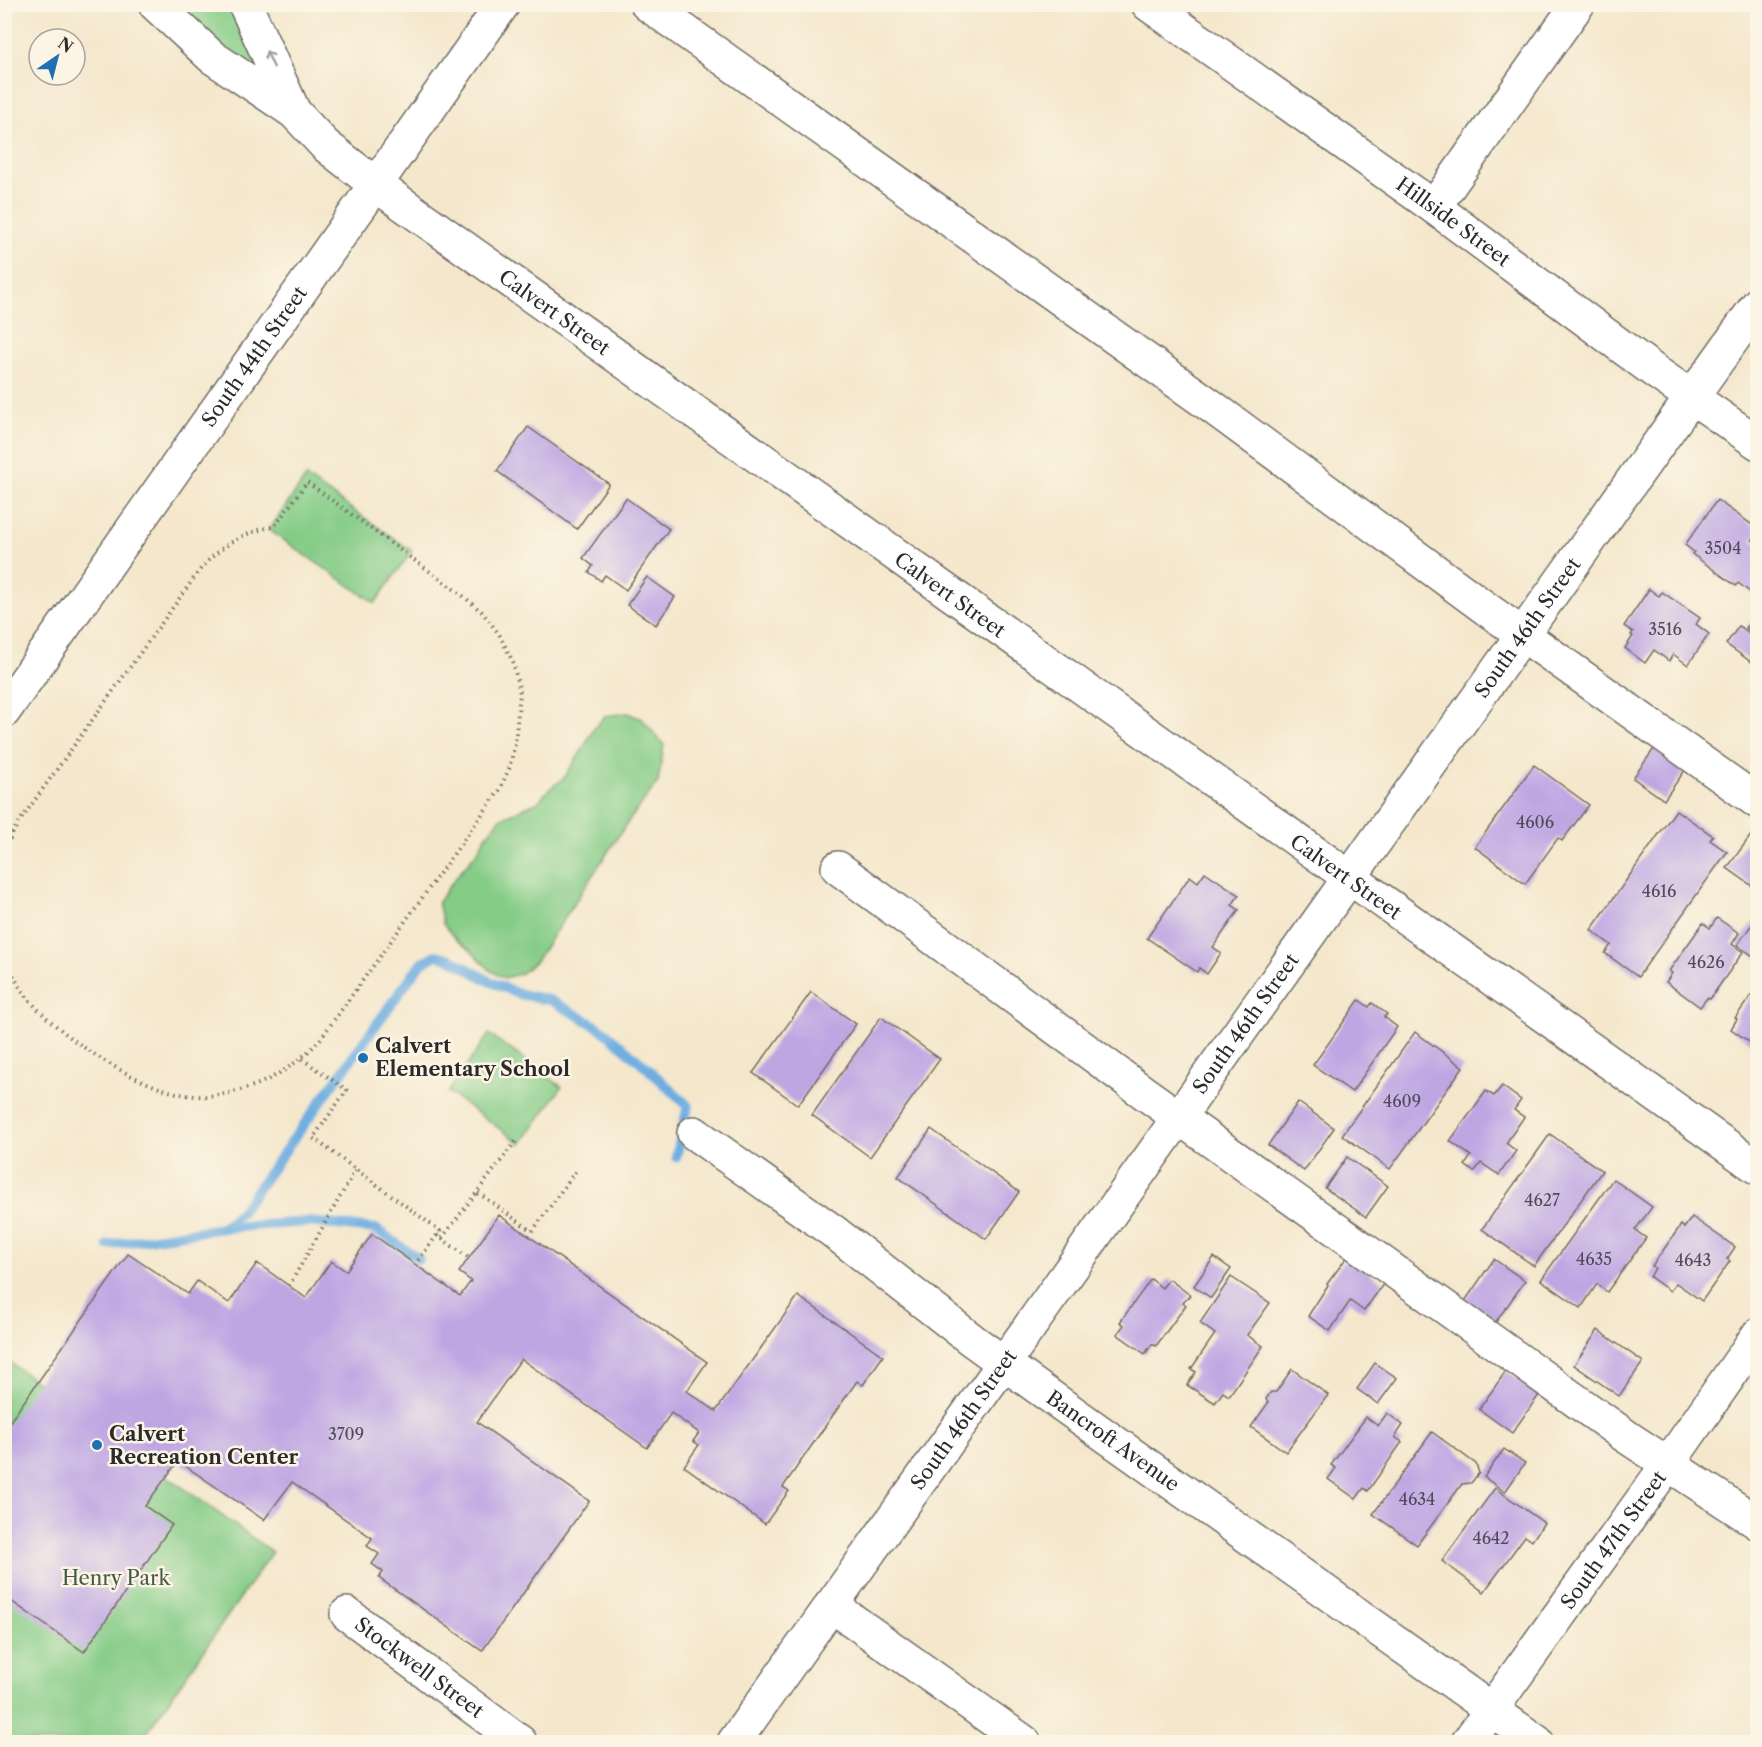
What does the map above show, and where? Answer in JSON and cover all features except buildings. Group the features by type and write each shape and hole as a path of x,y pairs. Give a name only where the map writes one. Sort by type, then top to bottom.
{"street":[{"name":"Calvert Street","path":"155,4 212,57 294,112 325,145 376,185 1348,880 1758,1168"},
{"path":"245,4 294,112"},
{"name":"South 44th Street","path":"4,711 503,4"},
{"path":"647,4 1211,406 1758,802"},
{"name":"Hillside Street","path":"1148,4 1434,207 1691,397 1758,443"},
{"path":"1434,207 1578,4"},
{"name":"South 46th Street","path":"734,1743 1758,304"},
{"path":"838,868 1178,1117 1627,1437 1758,1523"},
{"name":"Bancroft Avenue","path":"694,1133 834,1232 972,1340 1537,1743"},
{"name":"South 47th Street","path":"1468,1743 1758,1335"},
{"path":"831,1605 1024,1743"},
{"name":"Stockwell Street","path":"347,1614 520,1743"}],"path":[{"path":"4,850 17,825 199,571 212,556 232,541 253,531 275,526 307,482 482,612 499,634 513,662 520,693 515,744 509,769 499,791 319,1041 302,1059 268,1081 240,1090 204,1096 175,1092 148,1084 104,1060 44,1016 26,996 4,957"},
{"path":"302,1059 347,1090 313,1137 440,1231 415,1265"},
{"path":"442,1238 516,1141"},
{"path":"289,1286 356,1169"},
{"path":"529,1236 577,1169"},
{"path":"478,1192 532,1231"},
{"path":"437,1235 469,1258"}],"green space":[{"path":"155,5 245,5 294,112"},
{"path":"306,477 412,551 375,603 269,530"},
{"path":"628,713 642,719 664,745 658,782 625,826 536,961 520,974 504,978 491,971 469,949 457,941 443,924 438,902 501,818 538,802 548,790 564,778 593,730 605,716"},
{"path":"489,1034 562,1087 521,1144 448,1092"},
{"name":"Henry Park","path":"4,1358 272,1552 140,1742 5,1742"}],"waterway":[{"path":"108,1245 222,1228 240,1213 421,963 436,955 451,959 489,981 519,994 550,1000 600,1028 643,1064 688,1106 676,1157"},
{"path":"222,1228 308,1222 376,1229 419,1259"}],"place":[{"name":"Calvert Elementary School","path":"363,1058"},
{"name":"Calvert Recreation Center","path":"97,1445"}]}
